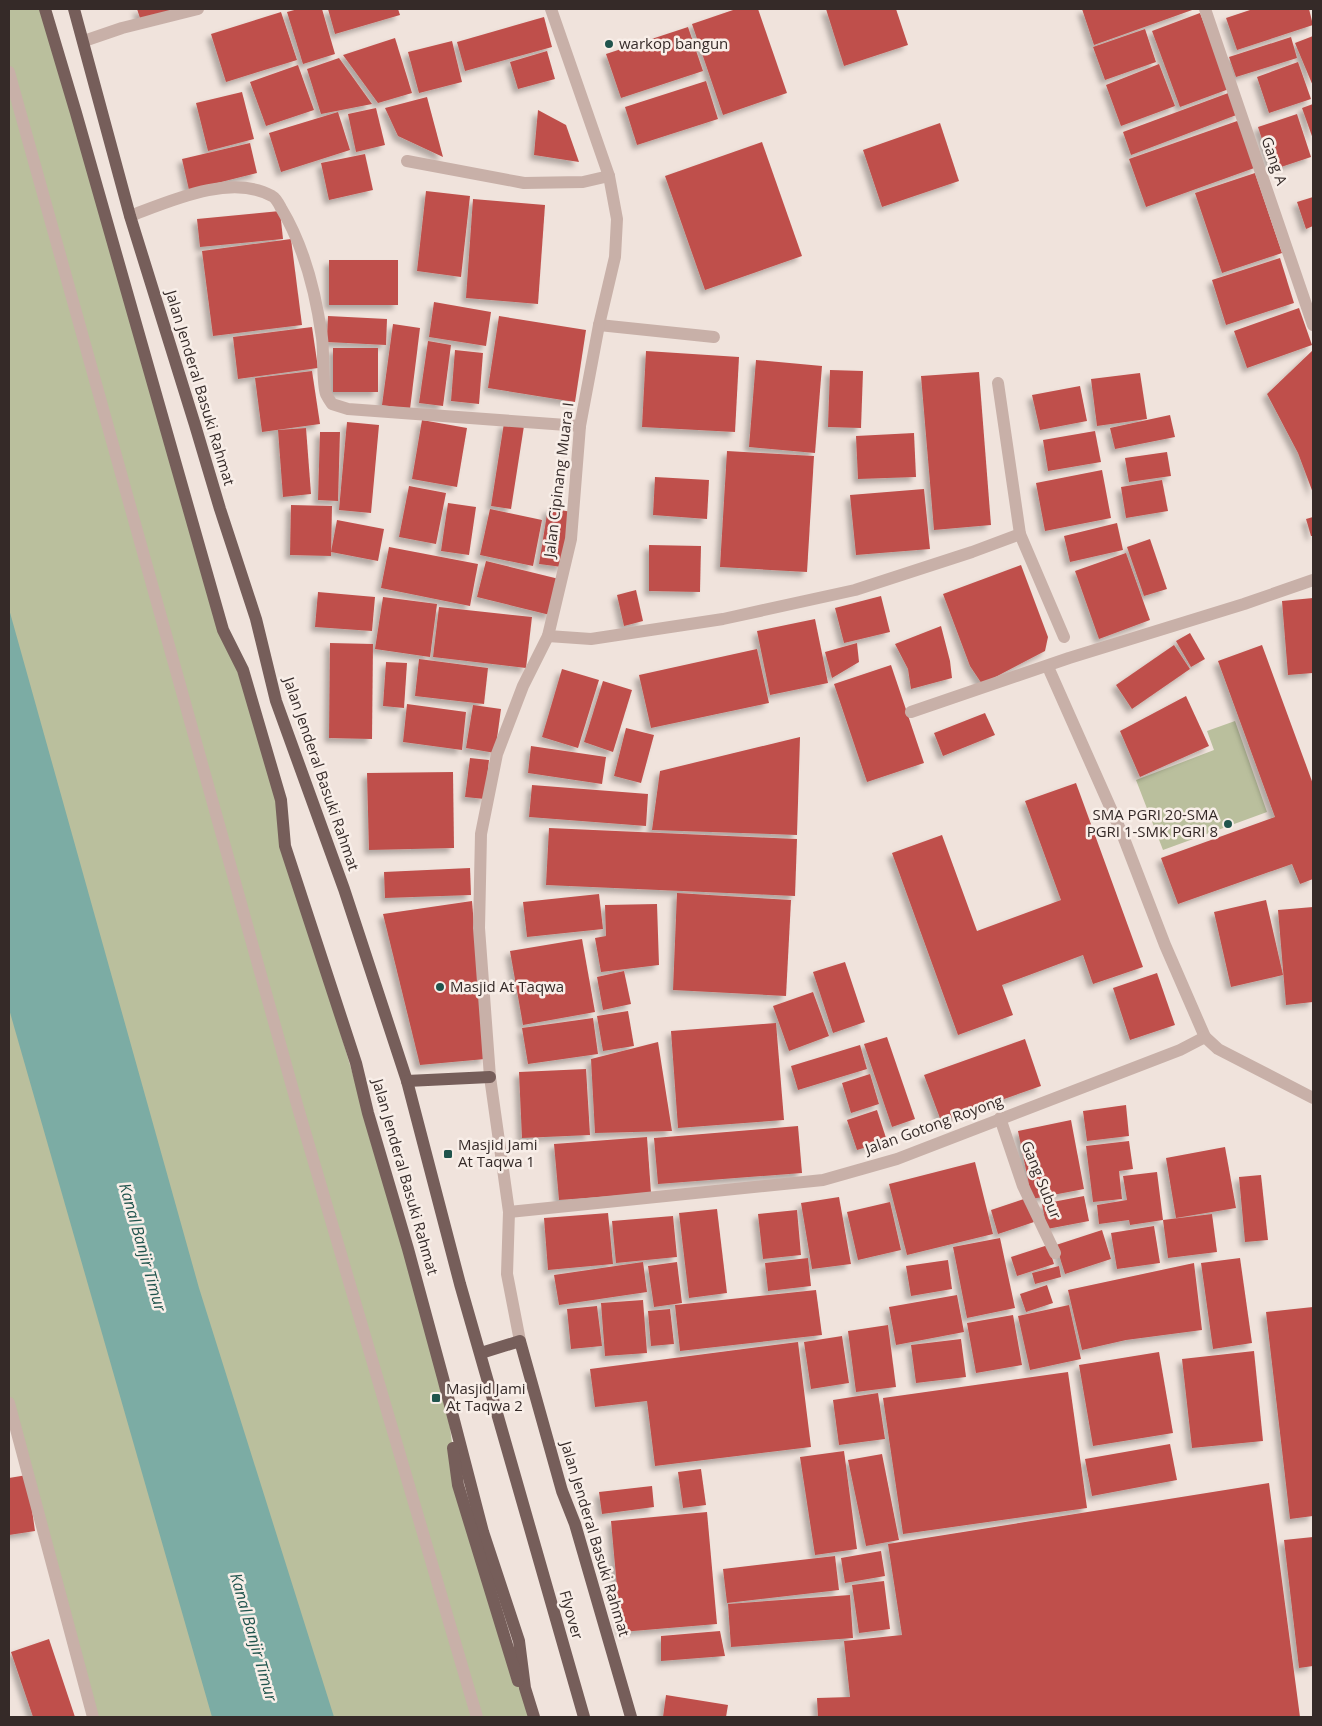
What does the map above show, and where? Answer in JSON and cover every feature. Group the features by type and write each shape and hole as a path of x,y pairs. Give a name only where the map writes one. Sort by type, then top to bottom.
{"main road":[{"name":"Jalan Jenderal Basuki Rahmat","path":"45,9 223,630 243,670 281,800 285,846 356,1063 368,1113 443,1378 483,1532 519,1641 525,1688 534,1717"},
{"name":"Jalan Jenderal Basuki Rahmat","path":"74,9 130,216 220,509 256,618 276,701 344,889 407,1082 460,1284 528,1521"},
{"path":"407,1082 490,1077"},
{"name":"Jalan Jenderal Basuki Rahmat","path":"520,1341 562,1491 574,1524 631,1717"},
{"path":"481,1353 520,1341"},
{"name":"Jalan Jenderal Basuki Rahmat","path":"443,1378 458,1485 529,1717"},
{"name":"Flyover","path":"528,1521 584,1717"}],"street":[{"path":"84,41 122,28 198,9"},
{"name":"Jalan Cipinang Muara I","path":"520,1341 507,1274 509,1212 490,1077 479,928 481,834 497,754 523,686 548,636 571,539 580,426 599,324 615,257 617,219 609,176 551,9"},
{"name":"Gang A","path":"1205,9 1313,325"},
{"path":"9,72 298,1108 477,1717"},
{"path":"407,162 524,183 583,182 609,176"},
{"path":"130,216 175,199 210,190 237,187 253,188 274,197 289,221 314,295 322,340 326,394 332,404 348,409 580,426"},
{"path":"599,324 714,337"},
{"path":"998,383 1020,534 1064,637"},
{"path":"548,636 592,639 723,619 855,590 972,552 1020,534"},
{"path":"911,712 1048,667 1069,658 1244,604 1313,580"},
{"path":"1048,667 1123,836 1165,945 1205,1037 1218,1049 1313,1098"},
{"name":"Jalan Gotong Royong","path":"509,1212 823,1180 897,1159 1180,1050 1205,1037"},
{"name":"Gang Subur","path":"1000,1118 1023,1186 1054,1253"},
{"path":"9,1403 93,1717"}],"green space":[{"path":"9,9 45,9 197,540 281,800 285,846 443,1378 458,1485 529,1717 94,1717 9,1405"},
{"path":"1235,721 1267,812 1163,850 1136,780 1214,750 1207,731"}],"water":[{"name":"Kanal Banjir Timur","path":"9,609 199,1288 334,1717 212,1717 9,1009"}],"building":[{"path":"137,9 184,9 141,21"},
{"path":"298,9 322,9 335,54 303,64 287,12"},
{"path":"328,9 398,9 400,15 335,34"},
{"path":"736,9 758,9 787,93 723,115 692,24"},
{"path":"826,9 896,9 908,45 844,66"},
{"path":"1082,9 1195,9 1094,45"},
{"path":"1253,9 1309,9 1313,25 1237,50 1226,18"},
{"path":"281,12 297,60 226,82 211,34"},
{"path":"1200,13 1229,89 1180,107 1152,31"},
{"path":"544,17 552,47 465,71 457,42"},
{"path":"688,27 703,71 621,98 606,54"},
{"path":"1145,29 1156,62 1105,80 1093,47"},
{"path":"1313,36 1313,86 1295,43"},
{"path":"1291,37 1297,58 1236,77 1229,57"},
{"path":"395,38 412,93 378,103 343,55"},
{"path":"452,41 462,82 419,93 408,52"},
{"path":"547,51 555,79 518,89 510,62"},
{"path":"339,58 372,104 321,114 307,69"},
{"path":"1298,62 1311,99 1269,113 1257,77"},
{"path":"1159,64 1175,106 1121,126 1106,85"},
{"path":"298,65 314,110 266,126 250,82"},
{"path":"706,81 718,119 637,145 625,107"},
{"path":"242,92 254,139 208,151 196,103"},
{"path":"1231,92 1239,114 1131,155 1123,132"},
{"path":"427,97 443,157 398,136 385,108"},
{"path":"1313,104 1313,139 1302,108"},
{"path":"376,108 385,145 356,152 348,114"},
{"path":"538,110 566,125 579,162 534,155"},
{"path":"338,112 350,150 281,172 269,133"},
{"path":"1297,114 1311,157 1272,170 1258,127"},
{"path":"1240,120 1257,167 1146,207 1129,159"},
{"path":"940,123 959,181 882,207 863,150"},
{"path":"762,142 802,256 705,290 665,176"},
{"path":"250,143 257,173 189,190 182,159"},
{"path":"365,154 373,190 329,200 321,163"},
{"path":"1255,173 1282,253 1222,273 1195,193"},
{"path":"426,191 470,196 461,277 417,271"},
{"path":"1313,197 1313,226 1306,229 1297,202"},
{"path":"473,199 545,205 538,304 466,298"},
{"path":"280,211 283,239 200,247 197,219"},
{"path":"291,239 302,325 213,336 202,251"},
{"path":"1280,258 1294,303 1226,325 1212,280"},
{"path":"329,260 398,260 398,305 329,305"},
{"path":"434,302 491,312 486,346 429,337"},
{"path":"1299,308 1312,345 1247,368 1234,331"},
{"path":"328,316 387,319 386,345 327,342"},
{"path":"499,316 586,330 575,402 488,388"},
{"path":"393,324 420,328 410,409 382,405"},
{"path":"312,327 318,368 238,379 233,337"},
{"path":"428,341 451,345 443,406 419,403"},
{"path":"333,348 378,348 378,392 333,392"},
{"path":"455,350 483,353 479,404 451,401"},
{"path":"1313,350 1313,493 1298,453 1267,394"},
{"path":"646,351 739,357 735,432 642,427"},
{"path":"756,360 822,366 815,453 749,447"},
{"path":"830,370 863,371 861,428 828,427"},
{"path":"312,371 320,424 262,432 255,378"},
{"path":"979,372 991,525 934,530 921,376"},
{"path":"1140,373 1147,419 1097,426 1091,379"},
{"path":"1080,386 1087,421 1040,430 1032,395"},
{"path":"1170,415 1175,437 1115,449 1110,428"},
{"path":"422,420 467,428 457,487 412,479"},
{"path":"347,422 379,425 371,513 339,510"},
{"path":"504,423 524,426 511,509 491,506"},
{"path":"306,428 311,494 283,497 278,430"},
{"path":"1095,431 1101,462 1048,471 1043,440"},
{"path":"320,432 340,432 338,501 318,500"},
{"path":"914,433 916,477 858,479 856,436"},
{"path":"727,451 814,456 807,572 720,567"},
{"path":"1167,452 1171,476 1129,482 1125,458"},
{"path":"1102,470 1111,518 1045,531 1036,483"},
{"path":"655,477 709,480 707,519 653,515"},
{"path":"1162,480 1168,511 1126,518 1121,487"},
{"path":"409,486 446,493 436,544 399,537"},
{"path":"924,489 930,549 856,555 850,495"},
{"path":"448,503 476,507 469,555 441,551"},
{"path":"291,505 332,506 331,556 290,555"},
{"path":"548,508 572,512 562,567 539,564"},
{"path":"490,509 542,520 533,566 480,555"},
{"path":"1313,517 1313,536 1311,536 1306,519"},
{"path":"337,520 384,529 378,561 331,552"},
{"path":"1117,523 1123,550 1070,562 1064,536"},
{"path":"1150,539 1167,589 1144,596 1127,547"},
{"path":"649,545 701,546 700,592 649,591"},
{"path":"389,547 478,564 470,606 381,588"},
{"path":"1126,553 1150,620 1099,639 1075,571"},
{"path":"486,561 559,579 550,615 477,597"},
{"path":"1021,565 1048,637 1045,651 982,684 970,666 943,594"},
{"path":"636,590 643,621 624,626 617,595"},
{"path":"318,592 375,597 372,631 315,627"},
{"path":"881,596 890,632 844,643 835,608"},
{"path":"383,597 437,604 430,657 375,649"},
{"path":"1313,598 1313,673 1288,675 1282,601"},
{"path":"439,607 532,617 526,668 433,657"},
{"path":"815,619 828,683 770,695 757,631"},
{"path":"941,626 950,661 952,678 911,689 908,669 895,644"},
{"path":"1190,633 1205,659 1191,667 1176,641"},
{"path":"330,643 373,644 372,739 329,738"},
{"path":"857,643 859,662 832,678 825,652"},
{"path":"1174,645 1190,669 1132,709 1116,685"},
{"path":"1262,645 1313,784 1313,879 1300,884 1292,864 1178,904 1161,858 1275,817 1218,661"},
{"path":"757,649 769,703 651,728 639,675"},
{"path":"419,659 488,668 484,704 415,696"},
{"path":"386,662 407,663 404,708 383,706"},
{"path":"891,665 924,763 867,782 834,684"},
{"path":"562,669 599,680 578,748 542,737"},
{"path":"603,681 632,690 613,752 584,742"},
{"path":"1186,696 1209,746 1140,777 1120,731"},
{"path":"407,704 466,712 462,750 403,742"},
{"path":"473,705 501,709 495,753 466,748"},
{"path":"985,713 995,735 943,756 934,733"},
{"path":"626,728 654,735 641,783 614,776"},
{"path":"800,737 797,835 652,830 660,771"},
{"path":"531,746 606,757 602,784 528,773"},
{"path":"470,758 489,760 485,799 465,797"},
{"path":"453,772 454,848 369,850 367,773"},
{"path":"1076,783 1143,967 1093,984 1083,955 1002,985 1013,1015 958,1035 892,853 942,835 977,931 1061,900 1025,801"},
{"path":"532,785 648,794 646,826 529,817"},
{"path":"549,828 797,839 795,896 546,885"},
{"path":"470,868 471,895 385,898 384,872"},
{"path":"677,893 791,900 786,996 673,990"},
{"path":"599,894 603,929 527,937 523,902"},
{"path":"1266,900 1283,975 1231,987 1214,912"},
{"name":"Masjid At Taqwa","path":"472,901 485,1059 420,1065 383,914"},
{"path":"657,904 659,965 601,972 595,938 606,936 605,905"},
{"path":"1313,907 1313,1002 1286,1005 1278,910"},
{"path":"582,939 595,1012 523,1025 510,951"},
{"path":"845,962 865,1022 833,1033 813,972"},
{"path":"624,971 631,1004 603,1010 597,977"},
{"path":"1157,973 1175,1025 1130,1040 1113,988"},
{"path":"813,992 829,1036 789,1051 773,1006"},
{"path":"628,1011 634,1046 603,1051 597,1016"},
{"path":"593,1018 598,1054 528,1064 522,1028"},
{"path":"776,1023 784,1120 678,1128 671,1031"},
{"path":"887,1037 915,1119 892,1127 864,1044"},
{"path":"1025,1039 1041,1086 941,1121 924,1075"},
{"path":"658,1042 672,1131 595,1133 591,1059"},
{"path":"860,1045 867,1069 798,1090 791,1066"},
{"path":"586,1069 590,1135 522,1138 519,1072"},
{"path":"870,1074 879,1104 851,1113 842,1083"},
{"path":"1126,1105 1129,1136 1087,1141 1083,1111"},
{"path":"877,1110 887,1141 857,1150 847,1120"},
{"path":"1071,1120 1084,1189 1032,1199 1018,1131"},
{"path":"798,1126 802,1173 658,1184 654,1138"},
{"path":"647,1137 651,1193 559,1200 554,1144"},
{"path":"1129,1141 1133,1169 1119,1171 1122,1199 1093,1202 1086,1146"},
{"path":"1225,1147 1236,1208 1176,1218 1166,1158"},
{"path":"975,1162 993,1234 907,1255 889,1184"},
{"path":"1157,1172 1163,1220 1130,1225 1129,1220 1099,1224 1097,1205 1127,1200 1123,1176"},
{"path":"1261,1175 1268,1240 1245,1242 1239,1177"},
{"path":"1084,1196 1089,1221 1047,1229 1042,1204"},
{"path":"839,1197 851,1264 812,1269 801,1203"},
{"path":"1027,1198 1034,1222 998,1234 991,1210"},
{"path":"890,1202 901,1250 858,1260 847,1212"},
{"path":"717,1209 727,1293 689,1298 679,1213"},
{"path":"797,1210 801,1255 763,1259 758,1214"},
{"path":"608,1213 613,1264 548,1270 544,1218"},
{"path":"1212,1214 1217,1252 1168,1258 1163,1220"},
{"path":"673,1216 677,1257 616,1263 612,1221"},
{"path":"1154,1226 1160,1263 1117,1269 1111,1233"},
{"path":"1102,1230 1111,1259 1065,1274 1056,1245"},
{"path":"1000,1238 1015,1308 967,1318 953,1247"},
{"path":"1048,1245 1054,1264 1017,1276 1011,1257"},
{"path":"808,1258 811,1286 768,1291 765,1263"},
{"path":"1240,1258 1252,1343 1213,1349 1201,1263"},
{"path":"948,1260 952,1289 911,1296 906,1266"},
{"path":"643,1262 647,1292 559,1305 554,1275"},
{"path":"677,1262 682,1303 654,1307 648,1266"},
{"path":"1194,1263 1202,1330 1126,1340 1082,1350 1068,1290"},
{"path":"1059,1266 1061,1277 1035,1284 1032,1273"},
{"path":"1047,1285 1053,1303 1026,1312 1020,1294"},
{"path":"816,1290 822,1335 680,1351 675,1305"},
{"path":"957,1295 964,1332 896,1345 889,1307"},
{"path":"643,1300 647,1353 605,1356 601,1303"},
{"path":"1069,1305 1081,1359 1030,1370 1018,1316"},
{"path":"597,1306 602,1346 571,1349 567,1309"},
{"path":"1313,1307 1313,1516 1290,1519 1266,1312"},
{"path":"670,1309 674,1344 651,1346 648,1311"},
{"path":"1013,1315 1022,1365 976,1373 967,1323"},
{"path":"888,1325 896,1387 856,1392 848,1331"},
{"path":"842,1336 849,1383 811,1389 804,1342"},
{"path":"961,1339 966,1377 916,1383 911,1345"},
{"path":"798,1342 811,1447 655,1466 647,1401 595,1407 590,1369"},
{"path":"1254,1351 1263,1441 1192,1448 1182,1359"},
{"path":"1159,1352 1173,1433 1093,1446 1079,1365"},
{"path":"1068,1372 1087,1508 903,1534 883,1398"},
{"path":"878,1393 885,1439 839,1445 833,1400"},
{"path":"1170,1444 1177,1480 1092,1496 1085,1459"},
{"path":"844,1451 857,1549 815,1555 800,1457"},
{"path":"882,1454 899,1540 866,1546 848,1460"},
{"path":"701,1469 706,1505 683,1508 678,1472"},
{"path":"27,1475 35,1531 9,1535 9,1478"},
{"path":"1269,1483 1300,1717 818,1717 817,1698 850,1697 844,1641 902,1635 888,1544"},
{"path":"652,1486 654,1507 602,1514 599,1492"},
{"path":"707,1512 717,1624 621,1632 611,1521"},
{"path":"1313,1537 1313,1666 1299,1668 1284,1540"},
{"path":"881,1551 885,1576 845,1583 841,1558"},
{"path":"835,1556 839,1590 727,1603 723,1569"},
{"path":"884,1581 890,1629 859,1633 852,1585"},
{"path":"850,1595 853,1638 731,1647 728,1604"},
{"path":"720,1631 725,1656 661,1661 661,1636"},
{"path":"49,1639 75,1717 33,1717 11,1652"},
{"path":"666,1695 728,1705 726,1717 663,1717"}],"place":[{"name":"warkop bangun","path":"609,44"},
{"name":"SMA PGRI 20-SMA PGRI 1-SMK PGRI 8","path":"1228,824"},
{"name":"Masjid At Taqwa","path":"440,987"},
{"name":"Masjid Jami At Taqwa 1","path":"448,1154"},
{"name":"Masjid Jami At Taqwa 2","path":"436,1398"}]}
